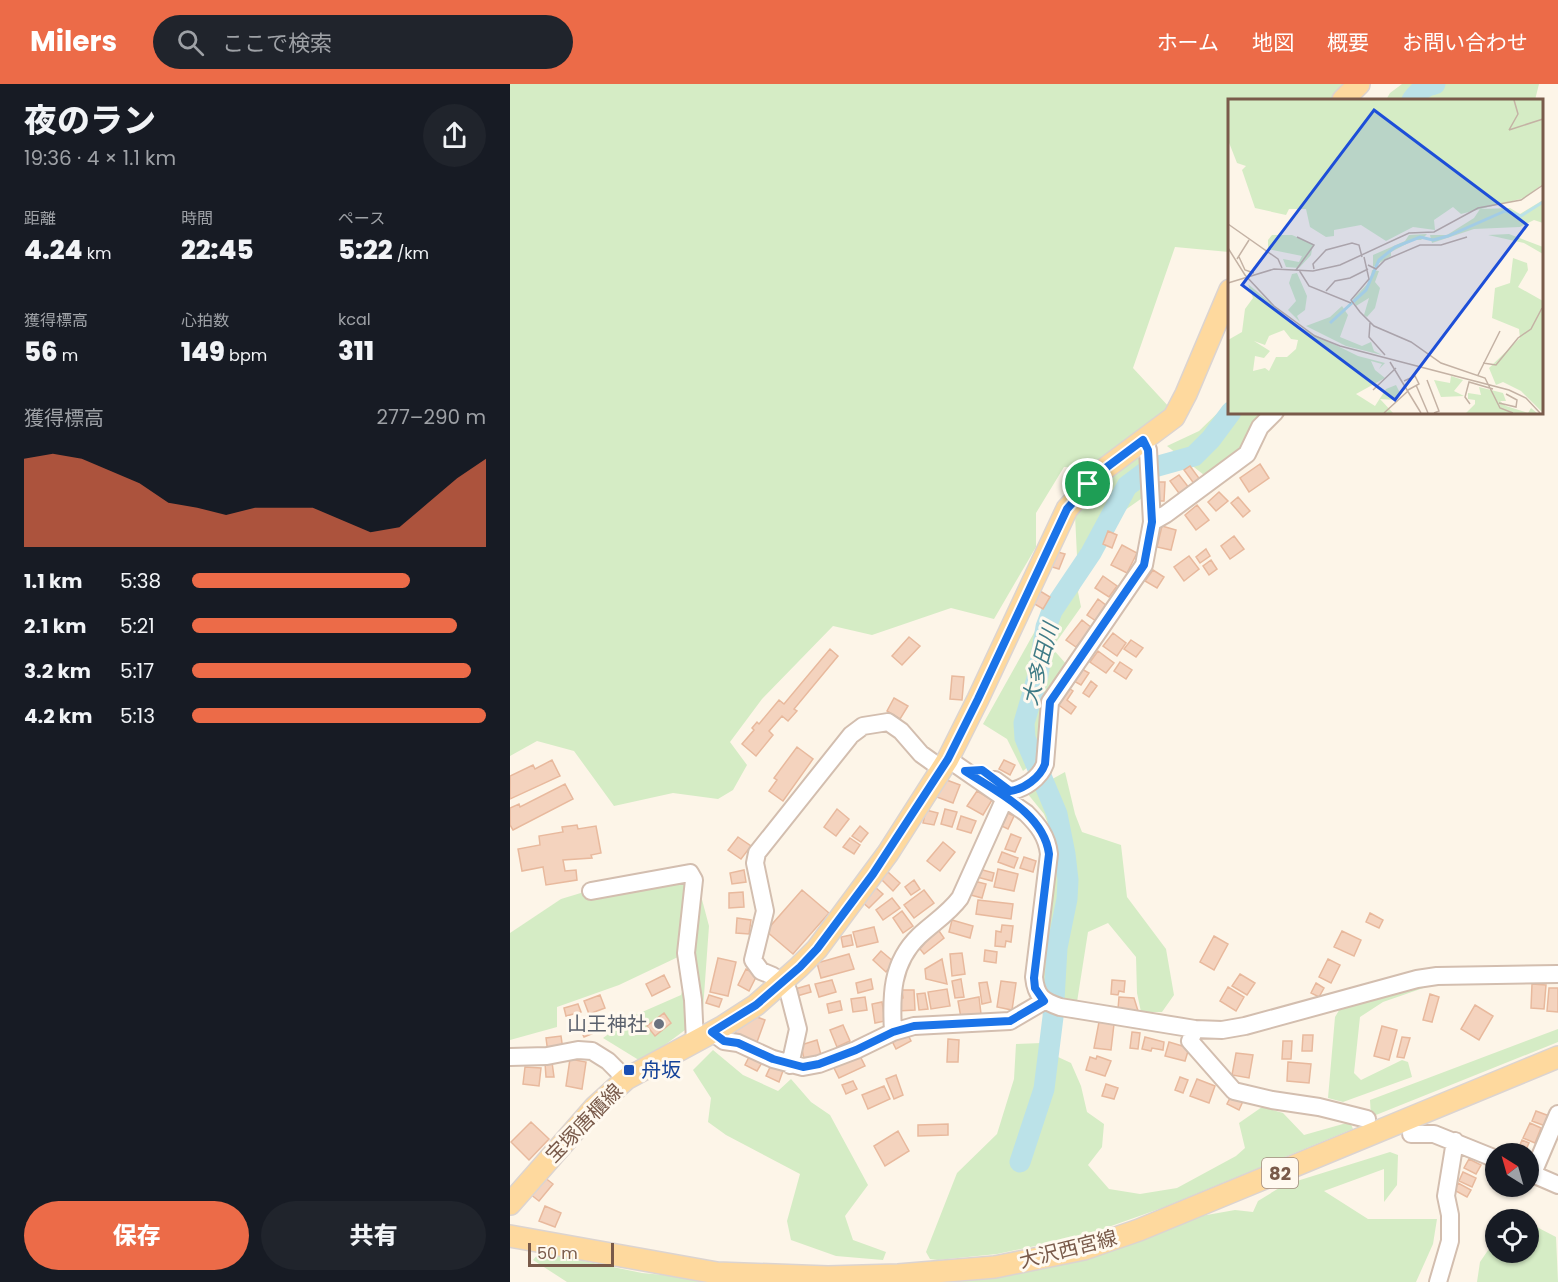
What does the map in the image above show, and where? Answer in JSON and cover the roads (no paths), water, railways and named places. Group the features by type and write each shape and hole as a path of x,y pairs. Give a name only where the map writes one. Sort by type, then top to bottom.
{"main road":[{"path":"1344,99 1359,84"},
{"name":"宝塚唐櫃線","path":"513,1196 595,1107 626,1079 756,1005 817,949 952,766 978,699 1067,509 1099,473 1174,417 1228,295"},
{"name":"大沢西宮線","path":"510,1236 717,1273 828,1277 898,1275 995,1267 1084,1249 1139,1230 1558,1057"}],"street":[{"path":"1152,522 1247,454 1260,427 1273,414"},
{"path":"952,766 982,770 1010,791 1019,790 1042,772 1045,764 1050,702 1144,565 1152,522 1148,450 1143,440"},
{"path":"773,976 761,972 753,960 765,911 755,863 757,854 851,735 864,726 888,722 901,731 921,754 952,766 1005,798 1035,822 1048,846 1049,854 1034,978 1035,988 1044,1001 1060,1007 1195,1029 1222,1030 1245,1026 1417,979 1437,976 1558,974"},
{"path":"893,1032 894,980 900,959 919,937 954,907 960,898 1005,798"},
{"path":"591,891 690,873 694,880 686,953 693,1000 703,1036 738,1043 790,1065 803,1067 819,1064 856,1050 893,1032 914,1026 1010,1021 1044,1001"},
{"path":"788,990 798,1029 790,1065"},
{"path":"1195,1029 1190,1041 1234,1091 1272,1100 1319,1107 1367,1119"},
{"path":"510,1056 547,1056 579,1050 592,1051 608,1061 626,1079"},
{"path":"1539,1155 1558,1114"},
{"path":"1411,1134 1434,1134 1485,1155"},
{"path":"1438,1282 1450,1241 1450,1215 1446,1196 1455,1142"},
{"path":"1539,1176 1558,1185"}],"waterway":[{"name":"大多田川","path":"1413,99 1422,90 1435,84"},
{"name":"大多田川","path":"1020,1162 1044,1089 1053,1017 1057,948 1067,899 1068,880 1057,814 1025,738 1024,723 1038,675 1046,627 1052,611 1091,553 1127,486 1151,468 1194,456 1211,439 1230,414"}],"place":[{"name":"山王神社","path":"659,1024"},
{"name":"舟坂","path":"629,1070"}]}
